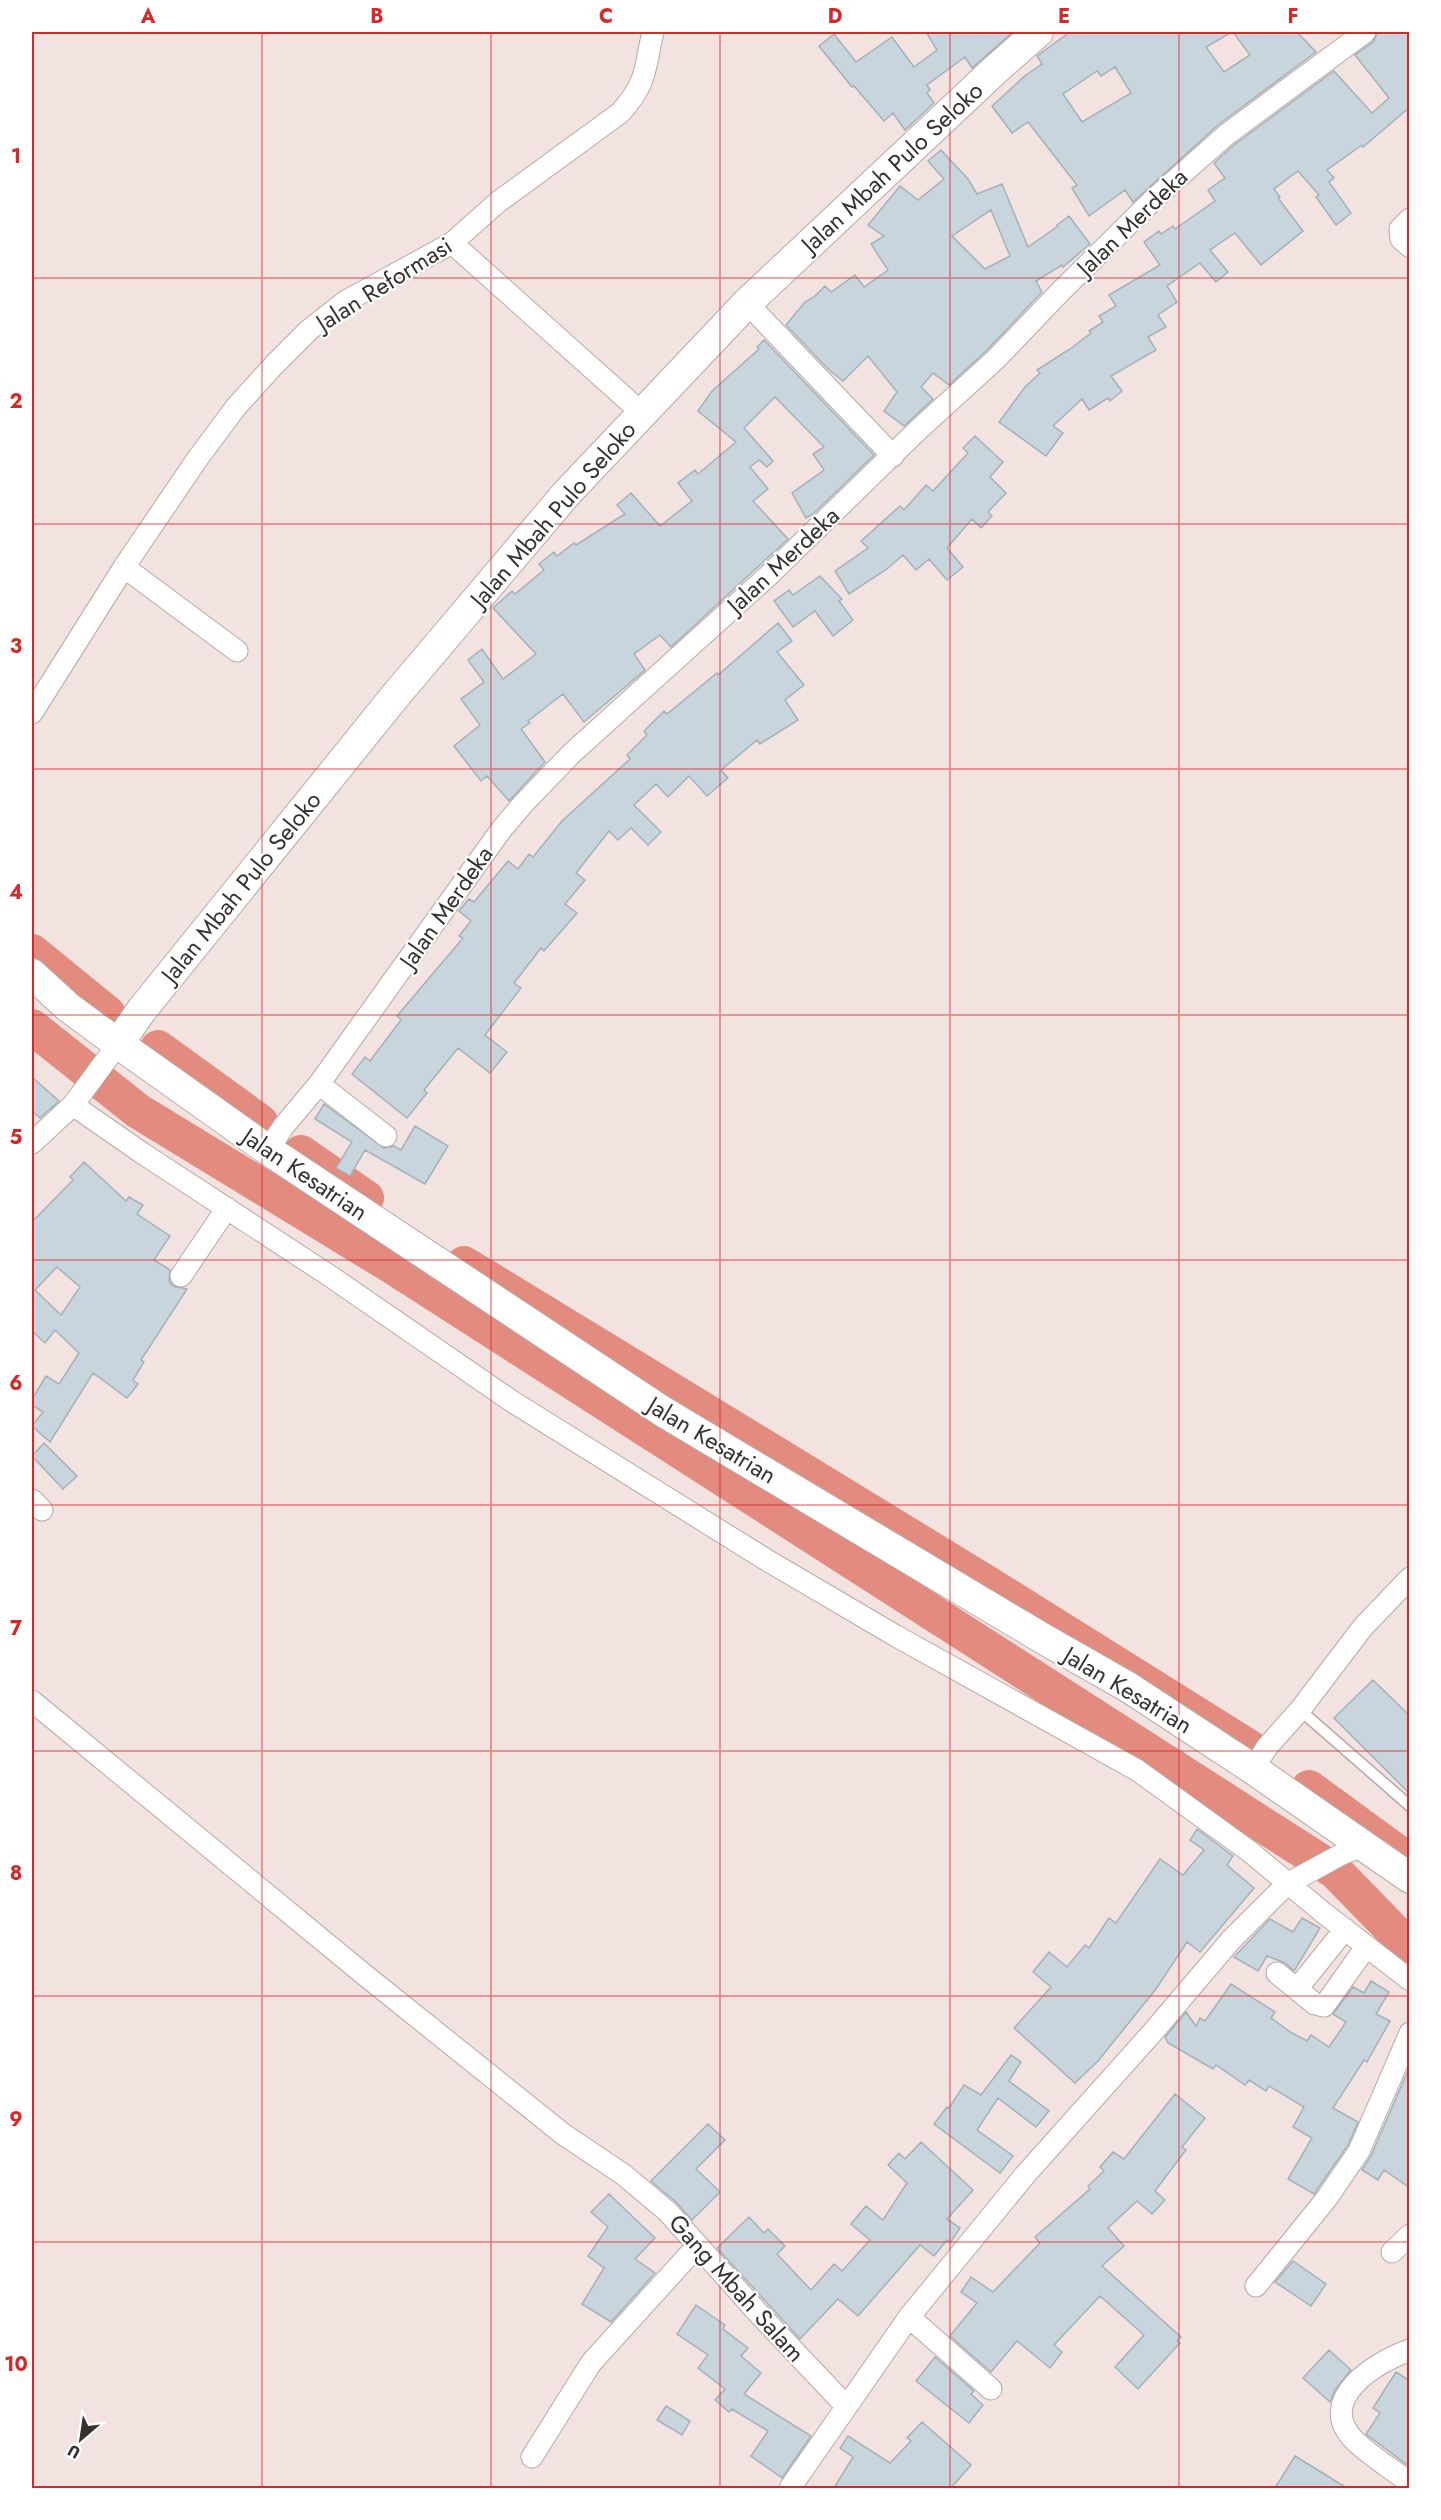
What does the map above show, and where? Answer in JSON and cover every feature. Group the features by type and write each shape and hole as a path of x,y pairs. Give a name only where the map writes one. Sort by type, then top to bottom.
{"street":[{"name":"Jalan Reformasi","path":"32,713 124,567 236,407 309,330 346,301 452,243 498,202 620,113 634,98 644,80 653,32"},
{"name":"Jalan Mbah Pulo Seloko","path":"123,1036 396,695 566,494 747,303 1038,32"},
{"name":"Jalan Merdeka","path":"275,1139 319,1084 501,830 523,804 596,730 768,576 996,359 1155,198 1226,135 1365,32"},
{"path":"1410,219 1400,229 1401,239 1410,247"},
{"path":"452,243 642,413"},
{"path":"747,303 893,456"},
{"path":"124,567 237,651"},
{"name":"Jalan Kesatrian","path":"32,974 68,1007 123,1036 275,1139 662,1411 1042,1638 1260,1758 1353,1850 1410,1878"},
{"path":"32,1143 78,1098 123,1036"},
{"path":"319,1084 386,1136"},
{"path":"78,1098 221,1217 765,1559 897,1636 1137,1770 1292,1881 1366,1947 1410,1980"},
{"path":"181,1276 221,1217"},
{"path":"1260,1758 1363,1627 1407,1587"},
{"name":"Gang Mbah Salam","path":"32,1701 366,1976 554,2127 624,2175 668,2212 846,2406"},
{"path":"790,2488 909,2317 1025,2175 1152,2033 1231,1940 1292,1881 1353,1850"},
{"path":"1297,1989 1345,1929"},
{"path":"1277,1973 1315,2004 1324,2006 1366,1947"},
{"path":"1256,2286 1327,2198 1359,2151 1410,2033"},
{"path":"1392,2252 1410,2235"},
{"path":"532,2457 591,2363 698,2245"},
{"path":"909,2317 991,2389"},
{"path":"1410,2350 1367,2373 1351,2387 1340,2407 1343,2423 1354,2440 1410,2483"}],"lane":[{"path":"1300,1710 1410,1806"}],"building":[{"path":"926,32 1013,32 972,68 965,57 927,85 930,90 927,93 934,103 905,130 893,113 884,121 854,86 852,87 819,46 834,34 856,62 892,37 914,67 937,50"},
{"path":"1070,32 1232,32 1206,47 1224,72 1250,55 1233,32 1297,32 1316,52 1218,125 1133,202 1125,190 1089,216 1072,188 1077,185 1028,122 1012,133 992,106 1026,75 1042,64 1037,56","holes":["1115,67 1131,93 1082,122 1063,94 1097,71 1101,76"]},
{"path":"1378,32 1410,32 1410,107 1363,147 1362,145 1327,170 1334,178 1329,182 1351,213 1336,225 1316,197 1319,195 1298,171 1274,189 1280,197 1278,198 1303,231 1261,265 1235,233 1210,250 1228,272 1216,282 1200,263 1167,286 1177,302 1158,315 1166,327 1148,337 1156,350 1111,376 1122,391 1110,401 1108,398 1089,410 1082,399 1053,426 1063,433 1046,456 999,422 1025,387 1040,373 1037,370 1070,349 1091,333 1089,331 1103,322 1099,316 1116,306 1109,295 1160,265 1144,242 1159,231 1161,234 1173,226 1175,229 1215,201 1208,190 1225,178 1214,163 1234,145 1334,71 1372,113 1389,98 1355,55 1373,42"},
{"path":"941,150 968,179 977,194 1002,184 1028,247 1069,216 1090,244 1063,267 1062,265 1036,281 1042,292 987,350 949,385 933,373 921,387 933,399 904,426 884,411 897,392 868,356 843,381 828,369 786,325 805,302 825,286 831,292 855,275 864,287 888,270 871,244 884,236 868,225 900,186 918,200 944,179 928,161","holes":["991,210 1010,256 985,269 952,236"]},
{"path":"764,340 874,455 813,514 806,518 792,493 824,470 813,454 824,447 775,397 744,428 773,461 767,467 759,460 750,467 768,489 753,501 788,539 671,647 660,635 634,654 645,670 584,722 563,694 528,721 530,723 521,729 545,762 509,801 487,776 481,781 454,746 480,725 461,699 484,682 468,660 482,649 503,679 536,654 493,608 512,591 515,594 544,570 539,564 554,552 557,556 574,543 576,545 625,514 617,505 631,493 660,526 692,501 678,483 695,470 698,474 736,442 698,411 712,391 759,349 757,347"},
{"path":"975,436 1003,462 990,477 1006,493 988,512 992,516 981,528 972,519 947,548 963,567 947,580 929,559 916,570 903,555 887,569 849,594 835,571 868,548 861,541 900,506 904,510 926,485 933,491 968,453 963,448"},
{"path":"820,576 842,599 839,601 853,620 833,636 815,611 793,627 774,601 789,590 793,595"},
{"path":"778,623 792,641 777,652 804,685 785,700 798,720 760,744 757,740 721,770 728,778 707,796 689,776 668,797 656,784 634,805 661,832 648,845 631,828 618,840 609,831 576,873 585,880 565,904 577,913 544,951 541,948 514,983 521,988 485,1035 507,1052 490,1073 458,1048 424,1090 427,1093 407,1118 352,1074 365,1057 370,1061 401,1020 397,1016 463,938 459,936 471,921 459,911 469,899 474,902 508,861 518,869 529,854 533,857 562,821 630,759 627,755 647,735 644,731 664,711 667,714 717,673 718,675"},
{"path":"32,1077 59,1101 40,1118 32,1111"},
{"path":"324,1104 384,1148 394,1146 401,1150 415,1126 448,1146 425,1184 365,1150 350,1176 336,1168 352,1142 315,1119"},
{"path":"84,1162 126,1201 129,1197 143,1205 137,1214 170,1236 154,1260 170,1270 169,1281 173,1286 187,1289 141,1360 144,1362 133,1380 138,1384 127,1398 93,1373 50,1442 32,1426 43,1412 32,1405 32,1399 46,1376 59,1384 79,1353 55,1330 45,1343 32,1331 32,1222 73,1180 70,1177","holes":["57,1267 80,1287 61,1315 35,1290"]},
{"path":"44,1443 77,1476 63,1489 32,1456"},
{"path":"1373,1680 1410,1716 1410,1794 1334,1718"},
{"path":"1197,1829 1233,1856 1227,1865 1254,1888 1200,1952 1187,1942 1156,1989 1098,2061 1075,2083 1014,2028 1051,1987 1033,1972 1049,1952 1067,1967 1085,1945 1089,1948 1109,1918 1116,1923 1160,1859 1183,1875 1204,1850 1190,1840"},
{"path":"1302,1918 1320,1928 1294,1971 1285,1963 1267,1956 1258,1971 1234,1957 1270,1919 1293,1932"},
{"path":"1371,1981 1389,1992 1376,2014 1390,2021 1367,2062 1364,2060 1333,2108 1358,2122 1348,2145 1314,2194 1288,2179 1312,2138 1293,2127 1304,2107 1269,2086 1266,2091 1249,2080 1245,2085 1216,2065 1213,2069 1168,2043 1165,2037 1186,2012 1196,2026 1200,2018 1205,2021 1231,1984 1275,2012 1271,2018 1292,2033 1307,2041 1311,2035 1329,2047 1346,2022 1333,2014 1353,1987 1364,1993"},
{"path":"1011,2055 1021,2062 1009,2081 1049,2111 1036,2127 998,2098 977,2130 1013,2156 1000,2173 934,2124 947,2107 949,2108 964,2085 981,2095"},
{"path":"1410,2066 1410,2188 1384,2170 1378,2180 1362,2170 1371,2156"},
{"path":"1175,2094 1205,2118 1182,2147 1186,2150 1155,2191 1165,2200 1152,2214 1137,2201 1108,2228 1124,2246 1102,2266 1181,2337 1177,2341 1180,2343 1138,2389 1115,2367 1144,2335 1100,2296 1054,2345 1062,2352 1050,2368 1017,2341 991,2372 950,2336 977,2303 961,2292 971,2277 993,2292 1040,2243 1035,2237 1090,2189 1088,2186 1104,2171 1100,2167 1113,2152 1124,2159"},
{"path":"708,2124 725,2140 696,2169 720,2192 692,2220 676,2202 651,2181"},
{"path":"921,2142 973,2190 947,2219 960,2228 950,2243 947,2240 934,2256 920,2245 858,2316 838,2299 800,2339 717,2248 749,2217 764,2233 768,2229 785,2246 777,2254 811,2290 834,2264 842,2271 870,2240 851,2224 866,2206 883,2220 907,2183 888,2165 899,2153 905,2159"},
{"path":"609,2194 655,2238 635,2259 655,2273 611,2322 582,2304 604,2268 588,2256 608,2227 591,2212"},
{"path":"1293,2261 1326,2284 1311,2306 1275,2282"},
{"path":"696,2305 725,2325 723,2329 748,2348 741,2356 761,2373 744,2394 811,2436 782,2478 751,2456 768,2431 732,2409 729,2412 715,2400 725,2389 698,2368 708,2355 677,2334"},
{"path":"1329,2350 1351,2370 1335,2390 1330,2402 1303,2378"},
{"path":"935,2357 974,2391 971,2394 983,2405 969,2423 916,2381"},
{"path":"1396,2372 1410,2381 1410,2467 1366,2434 1380,2413 1373,2408"},
{"path":"666,2406 690,2421 682,2435 657,2420"},
{"path":"922,2422 971,2465 951,2488 834,2488 853,2457 840,2448 848,2436 890,2463 911,2441 907,2438"},
{"path":"1295,2456 1347,2488 1275,2488"}],"waterway":[{"path":"32,952 108,1014"},
{"path":"32,1027 138,1111 397,1269 1335,1871 1410,1948"},
{"path":"158,1048 260,1122"},
{"path":"301,1153 366,1198"},
{"path":"464,1264 993,1587 1250,1748"},
{"path":"1309,1788 1402,1856"}]}
